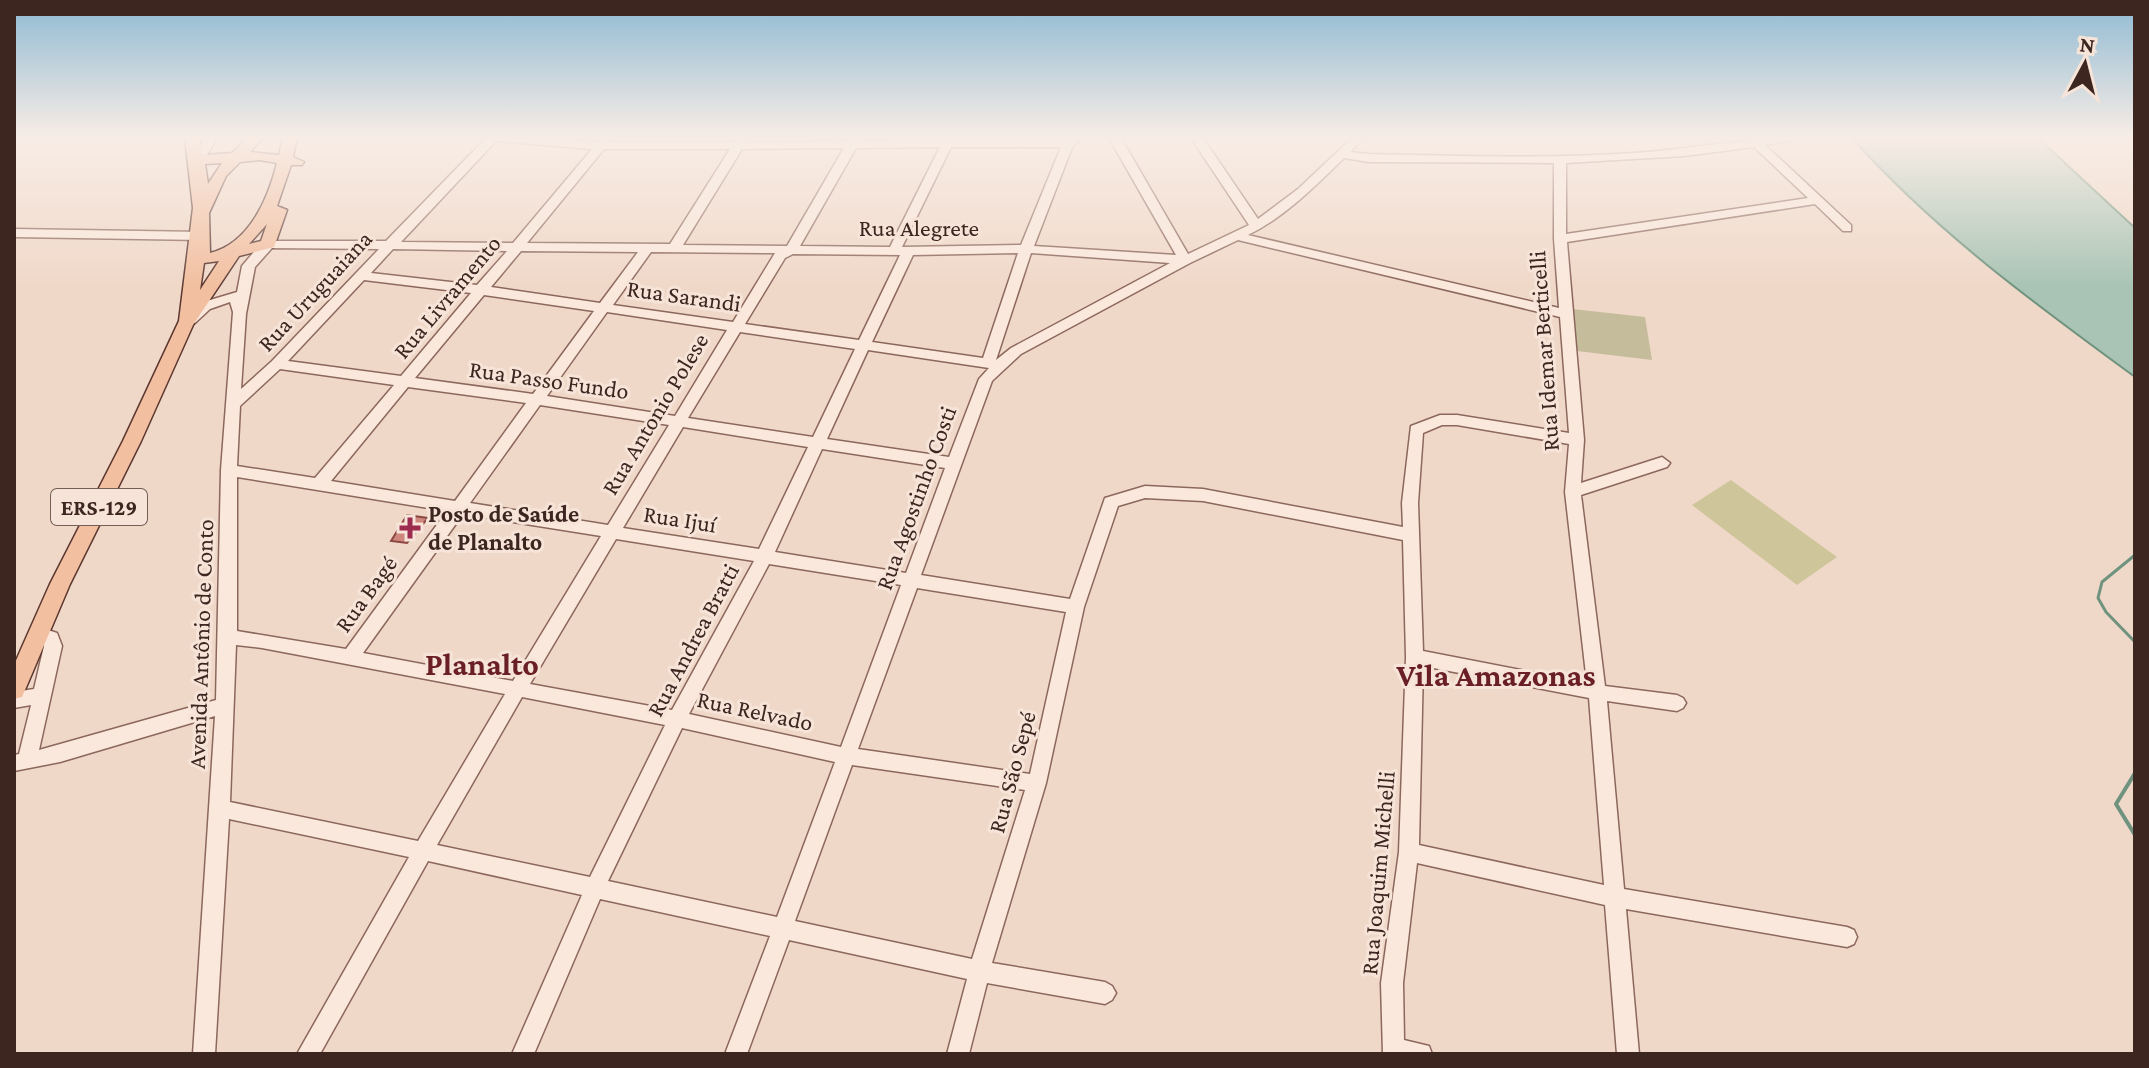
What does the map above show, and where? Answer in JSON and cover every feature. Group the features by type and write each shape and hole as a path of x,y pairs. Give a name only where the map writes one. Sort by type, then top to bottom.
{"main road":[{"path":"200,188 202,217"},
{"name":"ERS-129","path":"185,324 202,236 202,217 213,188"},
{"name":"ERS-129","path":"14,690 185,324 234,251 261,224 278,188"},
{"path":"202,236 202,257 215,258 268,244 284,188"}],"street":[{"name":"Rua Uruguaiana","path":"235,403 277,364 446,188"},
{"name":"Rua Livramento","path":"319,484 567,188"},
{"path":"674,248 712,188"},
{"name":"Rua Antonio Polese","path":"308,1054 421,850 678,421 780,255 792,249 827,188"},
{"name":"Rua Andrea Bratti","path":"523,1054 595,888 677,719 764,557 819,443 865,344 928,188"},
{"path":"995,363 1026,249 1052,188"},
{"path":"1144,188 1185,260"},
{"path":"1230,188 1256,226"},
{"name":"Rua Agostinho Costi","path":"736,1054 986,379 995,363 1185,260 1256,226 1306,188"},
{"name":"Rua Idemar Berticelli","path":"1560,188 1560,239 1577,440 1573,492 1597,692 1628,1054"},
{"path":"1806,188 1847,228"},
{"path":"1560,239 1819,200"},
{"path":"14,233 202,236"},
{"path":"1238,236 1567,314"},
{"name":"Rua Alegrete","path":"268,244 901,251 1026,249 1185,260"},
{"path":"185,324 205,306 237,305 236,288 249,266 268,244"},
{"name":"Rua Bagé","path":"350,657 647,248"},
{"name":"Rua Sarandi","path":"361,276 606,307 995,363"},
{"name":"Avenida Antônio de Conto","path":"204,1054 228,637 229,470 235,403 237,305"},
{"name":"Rua Passo Fundo","path":"277,364 538,400 956,464"},
{"name":"Rua Joaquim Michelli","path":"1394,1051 1392,983 1409,852 1415,657 1411,535 1416,430 1440,420 1457,420 1577,440"},
{"path":"1573,492 1662,463"},
{"name":"Rua Ijuí","path":"229,470 1076,607"},
{"name":"Rua São Sepé","path":"958,1054 979,971 1037,783 1076,607 1111,502 1145,492 1203,495 1411,535"},
{"path":"39,634 53,641 42,695 21,762 60,754 223,706"},
{"name":"Rua Relvado","path":"228,637 677,719 846,756 1037,783"},
{"path":"1415,657 1597,692 1677,703"},
{"path":"14,700 42,695"},
{"path":"220,809 979,971 1105,993"},
{"path":"1409,852 1614,897 1847,937"},
{"path":"1394,1051 1421,1054"}],"shaded area":[{"path":"1900,188 2092,188 2135,228 2135,377 2023,294"},
{"path":"1572,309 1645,317 1652,360 1577,351"},
{"path":"1731,480 1837,557 1797,585 1692,505"}],"building":[{"name":"Posto de Saúde de Planalto","path":"407,515 428,518 407,543 391,541"}],"waterway":[{"path":"2135,555 2102,582 2098,598 2106,612 2135,642"},
{"path":"2135,773 2116,804 2135,835"}],"place":[{"name":"Posto de Saúde de Planalto","path":"410,528"}],"district":[{"name":"Planalto","path":"482,664"},
{"name":"Vila Amazonas","path":"1496,675"}]}
